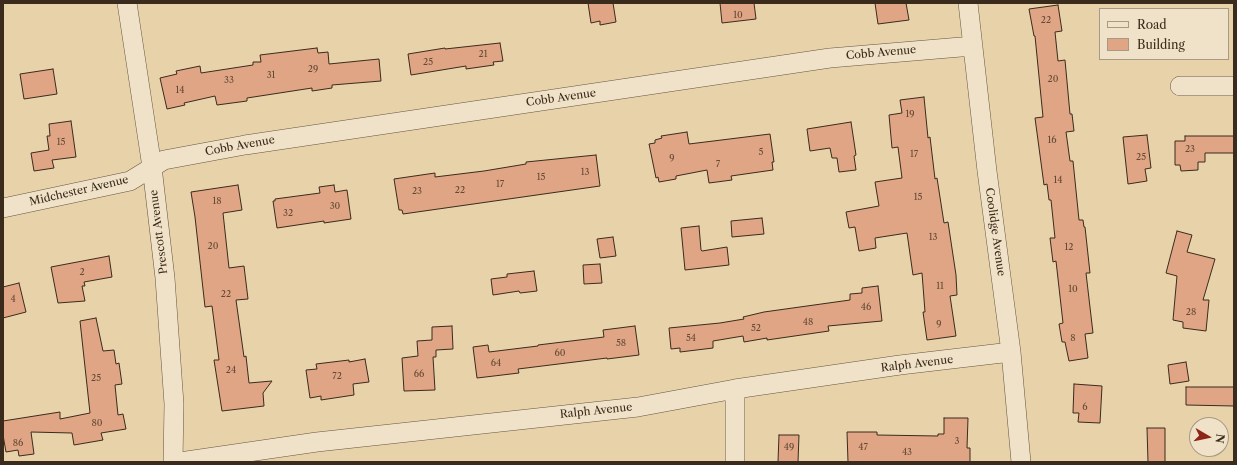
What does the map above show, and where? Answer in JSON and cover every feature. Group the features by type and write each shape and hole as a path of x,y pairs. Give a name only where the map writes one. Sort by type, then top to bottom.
{"street":[{"name":"Prescott Avenue","path":"127,3 152,168 165,278 174,404 173,462"},
{"name":"Coolidge Avenue","path":"968,3 987,171 1012,352 1021,462"},
{"name":"Cobb Avenue","path":"152,168 164,160 245,145 775,66 830,58 973,46"},
{"path":"1180,86 1234,86"},
{"name":"Midchester Avenue","path":"3,208 130,181 152,168"},
{"name":"Ralph Avenue","path":"180,462 317,442 638,407 735,389 900,365 1012,352"},
{"path":"735,389 735,462"}],"building":[{"path":"588,3 613,3 616,22 600,25 600,21 591,23"},
{"path":"720,3 754,3 756,19 722,23"},
{"path":"875,3 906,3 909,20 878,24"},
{"path":"1058,5 1062,31 1055,32 1058,61 1065,60 1070,114 1072,114 1074,131 1066,132 1070,161 1073,161 1079,220 1083,220 1085,227 1090,273 1086,273 1093,333 1085,334 1088,358 1069,361 1065,342 1062,342 1059,324 1063,323 1056,261 1053,262 1050,238 1055,238 1051,200 1049,200 1047,184 1044,185 1035,118 1043,117 1035,36 1029,9"},
{"path":"500,43 503,61 493,62 494,65 466,69 466,66 411,75 408,54 445,48"},
{"path":"317,48 318,53 328,52 329,64 379,59 381,81 332,85 332,88 312,91 312,88 247,98 247,101 217,105 215,96 184,103 185,105 167,109 160,78 177,74 176,71 200,66 201,73 253,65 253,62 261,62 260,55"},
{"path":"53,69 57,94 24,99 20,74"},
{"path":"924,97 928,138 930,137 935,179 937,178 944,223 948,222 956,275 957,295 950,296 956,336 927,340 923,312 925,312 922,273 913,275 907,233 875,238 876,248 859,251 855,227 849,228 846,212 879,206 875,182 902,178 898,147 892,148 889,115 902,113 900,100"},
{"path":"71,121 76,157 52,160 54,168 34,171 31,153 49,150 47,136 50,136 49,124"},
{"path":"851,122 856,155 854,156 856,170 839,172 837,158 832,158 830,148 810,151 807,129"},
{"path":"687,132 689,144 770,134 774,162 772,162 773,170 731,176 732,180 709,183 707,170 676,176 676,179 659,182 658,177 656,178 649,144 655,143 655,140 662,138 661,136"},
{"path":"1147,135 1151,168 1145,169 1147,181 1128,184 1123,137"},
{"path":"1185,136 1234,136 1234,153 1205,153 1205,162 1198,162 1198,170 1181,171 1180,165 1175,165 1175,141 1185,141"},
{"path":"596,155 600,186 403,214 402,210 399,210 394,179 435,173 435,177 484,171 526,164 526,162"},
{"path":"238,185 242,210 223,213 229,268 244,266 248,299 236,300 244,357 246,356 249,383 272,381 263,393 264,406 222,411 214,360 219,360 212,306 205,307 191,192"},
{"path":"334,185 335,192 347,190 351,219 324,223 324,221 277,228 273,201 275,201 275,199 320,193 319,187"},
{"path":"762,218 764,234 732,237 731,221"},
{"path":"699,226 701,250 727,247 729,265 685,270 681,228"},
{"path":"1177,231 1192,235 1187,252 1215,259 1203,300 1209,300 1206,331 1183,328 1183,322 1173,320 1177,276 1166,273"},
{"path":"613,237 616,256 600,258 597,239"},
{"path":"109,256 112,277 84,282 85,286 82,286 85,301 58,303 51,267"},
{"path":"600,264 602,283 584,284 583,265"},
{"path":"534,271 537,291 520,293 519,291 493,295 491,279 507,277 507,274"},
{"path":"19,283 26,312 3,318 3,287"},
{"path":"878,286 882,321 828,326 829,331 767,340 767,338 744,342 743,336 713,341 713,348 680,352 680,348 671,349 669,328 720,323 744,319 743,317 764,312 850,300 850,294 862,293 862,288"},
{"path":"96,318 103,351 114,350 116,364 119,363 122,384 115,385 118,415 123,414 126,429 101,433 103,440 74,445 72,433 31,432 34,454 19,456 18,450 6,452 3,435 3,421 60,412 60,419 90,413 80,321"},
{"path":"452,326 453,349 436,350 436,357 433,357 435,390 404,391 402,358 418,356 417,341 432,340 432,327"},
{"path":"635,326 639,355 518,369 519,373 477,378 473,347 488,345 489,352 538,346 604,337 603,330"},
{"path":"365,359 369,382 353,384 354,395 321,400 321,396 310,398 306,370 317,369 316,364 349,360 349,362"},
{"path":"1186,362 1189,381 1170,384 1168,365"},
{"path":"1074,384 1102,386 1100,423 1078,422 1079,413 1073,413"},
{"path":"1186,387 1234,387 1234,406 1186,405"},
{"path":"944,418 968,418 967,448 970,448 970,462 848,462 847,432 877,432 877,435 938,436 938,434 944,434"},
{"path":"1147,428 1165,428 1165,462 1148,462"},
{"path":"779,435 799,435 798,462 778,462"}]}
